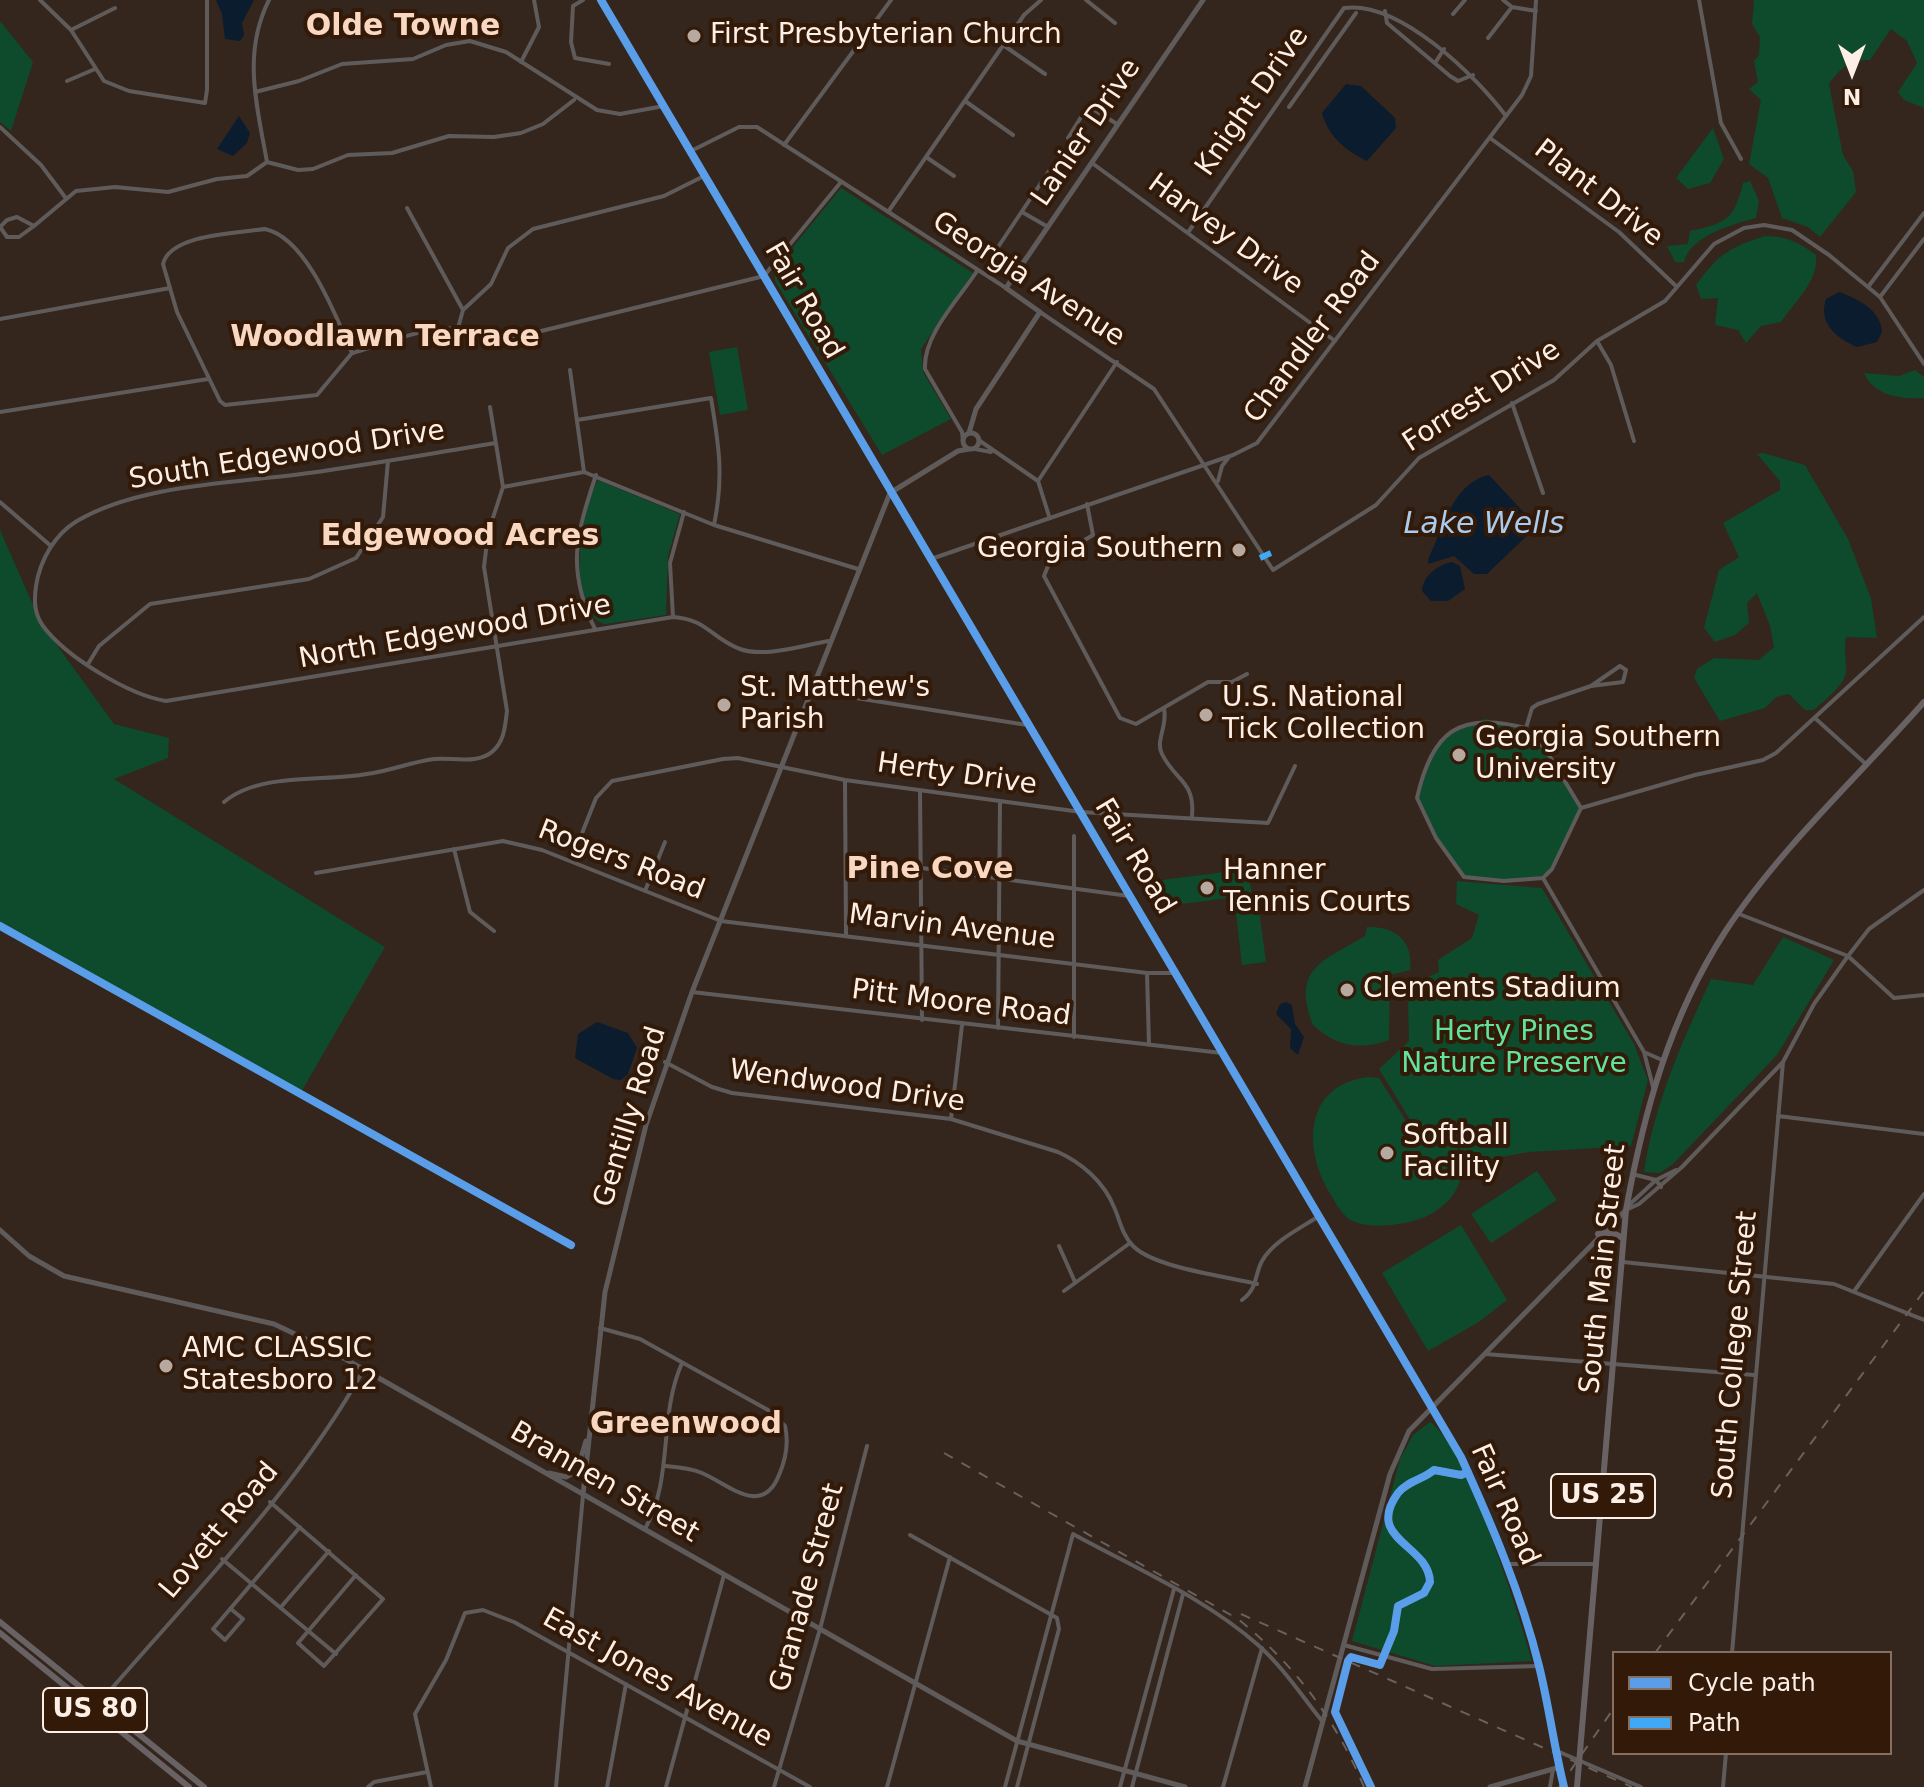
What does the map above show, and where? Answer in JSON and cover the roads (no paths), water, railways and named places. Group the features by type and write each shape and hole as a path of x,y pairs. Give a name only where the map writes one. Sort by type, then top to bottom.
{"main road":[{"name":"Fair Road","path":"601,0 1461,1457 1509,1564 1539,1666 1557,1751 1556,1768 1564,1787"},
{"name":"South Main Street","path":"1577,1787 1626,1210 1653,1087 1691,993 1739,914 1865,764 1924,702"},
{"path":"1598,1234 1616,1233 1623,1238"},
{"name":"US 80","path":"0,1622 204,1787"},
{"name":"US 80","path":"0,1633 189,1787"},
{"path":"1556,1768 1579,1762"}],"street":[{"path":"40,0 71,30 104,81 118,89 172,96 198,103 205,103 207,90 207,0"},
{"path":"267,162 255,92 253,52 269,0"},
{"path":"521,62 539,27 534,0"},
{"path":"570,0 573,6 571,42 575,58 609,64"},
{"path":"573,6 583,0"},
{"path":"784,145 891,0"},
{"path":"888,212 1024,15 1041,0"},
{"path":"1086,0 1115,23"},
{"name":"Lanier Drive","path":"1006,288 1203,0"},
{"path":"1453,14 1465,0"},
{"path":"1503,0 1512,7 1536,11"},
{"name":"Chandler Road","path":"929,560 1230,456 1257,443 1506,116 1531,76 1536,0"},
{"path":"1699,0 1721,123 1741,159"},
{"name":"Knight Drive","path":"1189,231 1344,8 1358,3 1385,10 1444,49 1473,75 1506,116"},
{"path":"1488,38 1512,7"},
{"path":"71,30 115,8"},
{"path":"1385,10 1387,23 1458,81 1473,75"},
{"path":"1289,107 1356,13"},
{"path":"255,92 299,81 342,64 413,59 461,42 494,46 597,110 620,114 665,106"},
{"path":"1003,45 1045,74"},
{"path":"1435,63 1444,49"},
{"path":"1311,52 1321,58"},
{"path":"67,81 95,69"},
{"path":"1289,83 1300,90"},
{"path":"34,226 17,217 7,220 0,227 7,237 19,237 34,226 65,197 76,191 102,188 152,193 247,176 267,162 298,170 313,169 348,155 392,153 449,136 494,137 521,133 551,119 575,99"},
{"path":"965,101 1013,135"},
{"path":"1068,138 1088,106 1117,124"},
{"name":"Georgia Avenue","path":"691,151 747,125 784,145 1117,362 1154,389 1273,570"},
{"path":"0,127 41,165 65,197"},
{"name":"Plant Drive","path":"1490,138 1619,232 1677,287"},
{"path":"926,157 954,176"},
{"name":"Harvey Drive","path":"1091,162 1335,341"},
{"path":"994,253 1049,171"},
{"path":"458,328 463,310 491,284 508,248 533,229 664,196 704,176"},
{"path":"352,353 311,270 297,250 274,231 265,229 174,246 163,264 177,312 208,379 225,405 317,395 352,353 437,330 458,328 487,338 509,339 764,276 841,182"},
{"path":"407,208 463,310"},
{"path":"1022,212 1048,227"},
{"path":"1868,287 1924,213"},
{"name":"Forrest Drive","path":"1273,570 1368,511 1419,458 1554,380 1618,326 1651,311 1725,235 1764,225 1802,235 1880,297 1924,364"},
{"path":"1880,297 1924,239"},
{"path":"977,271 948,313 925,360 925,369 966,433 979,438"},
{"path":"0,319 33,310 170,288"},
{"path":"1040,312 976,409 974,426 979,438 993,452 1038,481 1049,516"},
{"path":"1597,341 1611,365 1634,441"},
{"path":"1038,481 1117,362"},
{"path":"570,370 584,472"},
{"path":"0,412 208,379"},
{"path":"577,420 711,398 722,465 721,493 714,525"},
{"path":"1512,403 1543,493"},
{"path":"224,802 233,794 265,784 368,774 421,761 472,759 491,753 501,740 507,711 484,567 488,533 503,487 490,407"},
{"path":"958,451 966,433 974,426"},
{"path":"972,449 979,438"},
{"path":"963,442 972,449"},
{"name":"South Edgewood Drive","path":"88,664 53,638 41,623 34,604 38,577 51,546 59,535 83,517 143,496 496,443"},
{"path":"890,493 958,451 993,452"},
{"path":"1218,483 1222,466 1230,456"},
{"path":"88,664 99,646 150,604 309,579 356,558 383,517 388,461"},
{"path":"503,487 584,472 714,525 858,569"},
{"path":"595,629 582,603 576,577 580,532 596,475"},
{"name":"Gentilly Road","path":"556,1787 583,1495 609,1266 665,1062 778,768 812,691 829,641 890,493"},
{"path":"0,502 51,546"},
{"path":"1087,504 1093,535 1050,561 1044,576 1120,718 1136,724 1208,682 1232,682 1247,674"},
{"path":"673,617 670,563 684,512"},
{"name":"North Edgewood Drive","path":"88,664 141,694 166,701 673,617 702,622 732,645 754,652 829,641"},
{"path":"1581,808 1546,750 1526,728 1485,719 1445,737 1430,756 1417,798 1436,838 1464,877 1504,881 1543,878 1552,869 1581,808 1763,760 1816,719 1924,617"},
{"path":"1526,728 1532,708 1538,704 1591,686 1623,682 1626,670 1620,666 1609,671 1591,686"},
{"path":"812,691 1029,725"},
{"path":"1164,709 1167,725 1160,742 1161,753 1190,789 1192,816"},
{"path":"1816,719 1865,764"},
{"name":"Herty Drive","path":"571,861 596,798 612,781 723,759 738,758 845,780 1081,812 1192,816 1268,823 1295,766"},
{"path":"845,780 846,936"},
{"path":"920,790 922,1020"},
{"path":"998,1028 1000,801"},
{"path":"1074,836 1074,1038"},
{"name":"Rogers Road","path":"316,873 503,841 528,845 721,921"},
{"path":"645,891 665,842"},
{"path":"454,849 470,912 494,931"},
{"path":"922,868 1131,897"},
{"path":"1543,878 1644,1052 1653,1087"},
{"path":"1305,1787 1393,1465 1409,1431 1598,1234 1626,1210 1661,1187 1783,1062 1814,1004 1869,929 1924,890"},
{"path":"1739,914 1848,956 1894,998 1924,995"},
{"name":"Marvin Avenue","path":"721,921 1147,973 1178,973"},
{"path":"1147,973 1149,1045"},
{"name":"Pitt Moore Road","path":"692,992 1225,1054"},
{"path":"951,1119 962,1025"},
{"path":"1644,1052 1662,1060"},
{"name":"Wendwood Drive","path":"665,1062 712,1087 732,1093 951,1119 1074,1159 1110,1196 1130,1243"},
{"name":"South College Street","path":"1732,1651 1783,1062"},
{"path":"1778,1116 1924,1134"},
{"path":"1626,1210 1634,1198 1656,1180 1682,1167"},
{"path":"1632,1174 1656,1180 1661,1187"},
{"path":"1855,1290 1924,1194"},
{"path":"1242,1300 1257,1284 1262,1260 1277,1244 1319,1216"},
{"name":"Brannen Street","path":"0,1230 52,1272 82,1282 274,1324 364,1369 1017,1741 1185,1787"},
{"path":"1064,1291 1130,1243 1147,1255 1257,1284"},
{"path":"1059,1246 1075,1282"},
{"path":"1622,1262 1834,1284 1924,1320"},
{"path":"600,1328 640,1339 777,1417 785,1426 787,1450 774,1487 759,1496 746,1497 691,1469 665,1466"},
{"path":"1483,1354 1754,1375"},
{"path":"645,1529 659,1499 669,1407 682,1363"},
{"name":"Lovett Road","path":"94,1709 321,1441 364,1369"},
{"path":"539,1470 561,1477 577,1471 592,1412"},
{"name":"Granade Street","path":"774,1787 820,1629 867,1446"},
{"path":"270,1502 329,1551 356,1575 383,1599 324,1666 298,1643 356,1575"},
{"path":"231,1609 243,1619 225,1640 213,1629 300,1527"},
{"path":"1005,1787 1073,1534 1219,1615 1262,1648 1324,1722"},
{"path":"910,1535 1057,1618 1059,1629 1017,1787"},
{"path":"280,1608 329,1551"},
{"path":"887,1787 950,1557"},
{"path":"222,1559 336,1654"},
{"path":"1509,1564 1597,1564"},
{"path":"666,1787 724,1575"},
{"path":"1120,1787 1174,1589"},
{"path":"1132,1787 1183,1594"},
{"name":"East Jones Avenue","path":"427,1772 415,1722 418,1704 446,1660 465,1613 483,1610 514,1622 810,1787"},
{"path":"1344,1645 1432,1669 1539,1666"},
{"path":"1223,1787 1262,1648"},
{"path":"607,1787 626,1684"},
{"path":"1557,1751 1641,1787"},
{"path":"1723,1787 1726,1755"},
{"path":"1490,1787 1556,1768"},
{"path":"1550,1787 1556,1768"},
{"path":"368,1787 374,1782 427,1772 431,1787"}],"water":[{"path":"216,0 254,0 242,23 244,35 240,41 225,39 222,14"},
{"path":"1346,84 1361,86 1395,118 1396,128 1367,161 1339,142 1322,113"},
{"path":"239,116 250,133 247,143 233,156 217,149"},
{"path":"1839,292 1861,302 1878,317 1882,332 1877,342 1857,347 1831,329 1824,308 1826,299"},
{"name":"Lake Wells","path":"1489,475 1530,519 1534,529 1487,574 1474,574 1454,556 1428,564 1444,521 1461,492"},
{"path":"1452,562 1460,566 1465,589 1448,601 1431,601 1422,591 1425,581 1436,569"},
{"path":"1286,1002 1292,1005 1295,1024 1304,1037 1298,1055 1290,1048 1291,1029 1276,1014 1280,1004"},
{"path":"597,1022 628,1033 637,1048 628,1074 621,1080 613,1079 575,1058 578,1034"}],"railway":[{"path":"1656,1651 1924,1291"},
{"path":"944,1453 1238,1619 1278,1655 1312,1695 1341,1739 1364,1787"},
{"path":"1241,1614 1632,1787"},
{"path":"1559,1787 1612,1711"}],"place":[{"name":"First Presbyterian Church","path":"694,36"},
{"name":"Georgia Southern","path":"1239,550"},
{"name":"St. Matthew's Parish","path":"724,705"},
{"name":"U.S. National Tick Collection","path":"1206,715"},
{"name":"Georgia Southern University","path":"1459,755"},
{"name":"Hanner Tennis Courts","path":"1207,888"},
{"name":"Clements Stadium","path":"1347,990"},
{"name":"Softball Facility","path":"1387,1153"},
{"name":"AMC CLASSIC Statesboro 12","path":"166,1366"}],"district":[{"name":"Olde Towne","path":"403,27"},
{"name":"Woodlawn Terrace","path":"385,338"},
{"name":"Edgewood Acres","path":"460,537"},
{"name":"Pine Cove","path":"930,870"},
{"name":"Greenwood","path":"686,1425"}],"park label":[{"name":"Herty Pines Nature Preserve","path":"1514,1049"}]}
